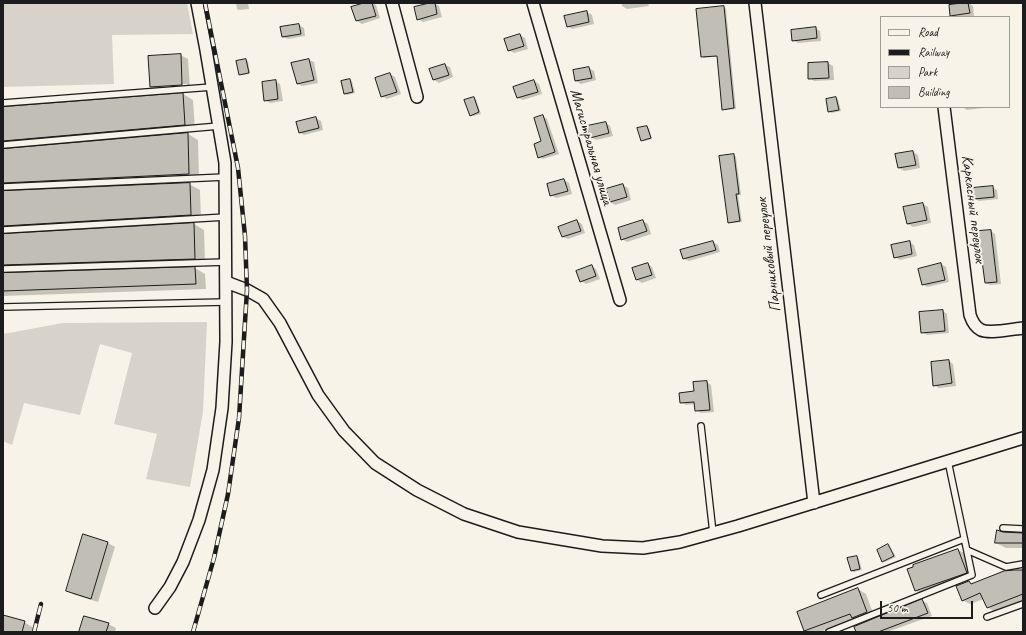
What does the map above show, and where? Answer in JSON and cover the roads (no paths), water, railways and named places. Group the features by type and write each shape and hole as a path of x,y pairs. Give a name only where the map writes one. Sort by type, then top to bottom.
{"street":[{"path":"155,608 170,587 199,520 213,470 222,408 226,342 225,162 197,3"},
{"path":"392,3 417,97"},
{"name":"Магистральная улица","path":"533,3 620,300"},
{"name":"Парниковый переулок","path":"755,3 814,503"},
{"name":"Каркасный переулок","path":"944,108 972,322 981,330 987,332 1023,328"},
{"path":"226,282 247,290 263,299 280,324 318,395 344,431 375,463 417,490 464,514 518,532 602,546 643,548 680,542 814,503 1023,438"}],"lane":[{"path":"3,103 212,88"},
{"path":"3,145 219,126"},
{"path":"3,187 225,177"},
{"path":"3,230 226,217"},
{"path":"3,269 226,262"},
{"path":"3,307 226,302"},
{"path":"701,426 713,533"},
{"path":"829,632 972,574 948,461"},
{"path":"1003,528 1023,529"},
{"path":"821,595 964,539"},
{"path":"967,550 1006,566 1023,564"},
{"path":"987,617 1023,604"}],"railway":[{"path":"193,632 214,558 228,494 239,418 247,290 245,236 238,168 205,3"},
{"path":"34,632 41,604"}]}
